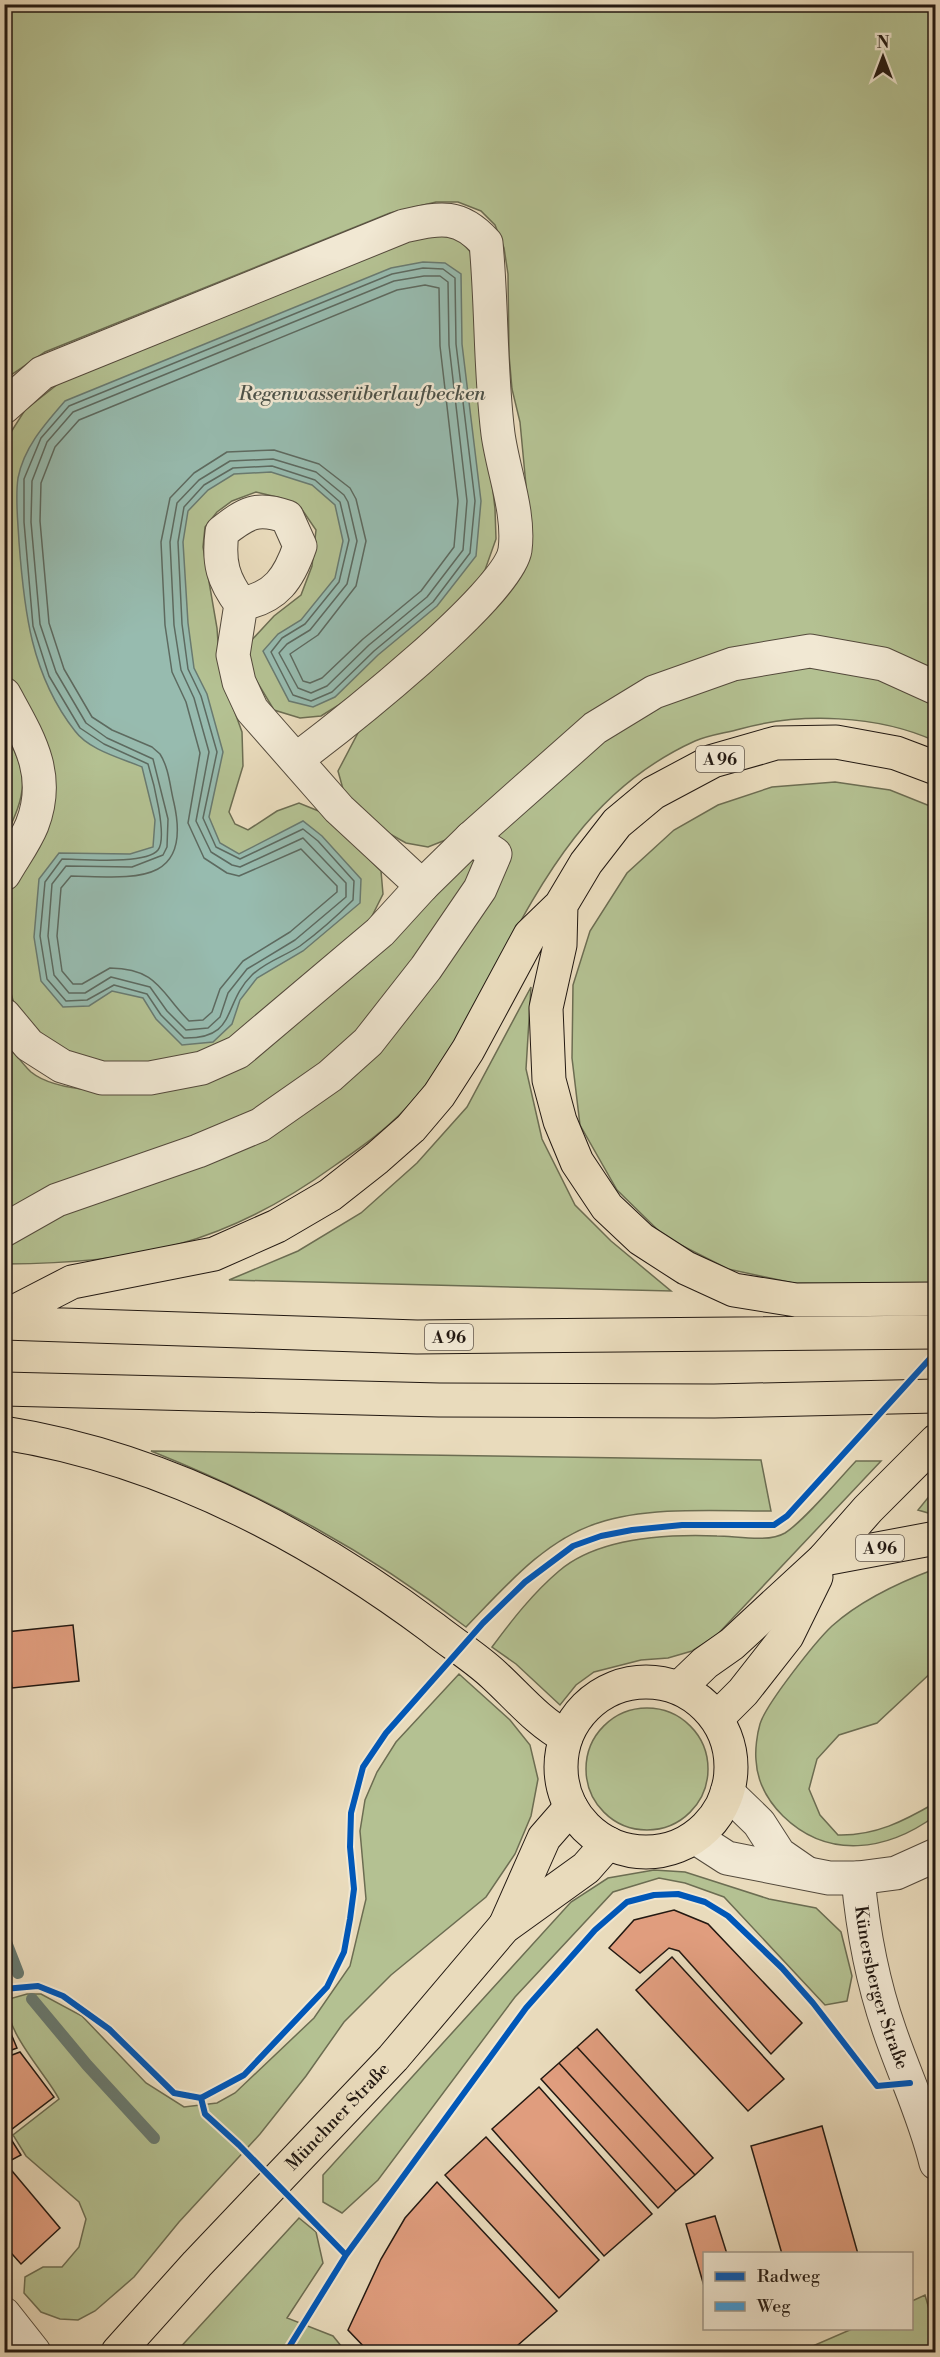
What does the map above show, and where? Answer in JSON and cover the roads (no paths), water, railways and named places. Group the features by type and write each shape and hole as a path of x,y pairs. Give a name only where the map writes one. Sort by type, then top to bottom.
{"main road":[{"name":"A 96","path":"4,1317 72,1281 214,1254 277,1226 330,1195 386,1151 411,1128 439,1095 468,1050 530,934 561,905 586,863 617,823 653,793 713,761 776,743 836,742 896,753 936,768"},
{"path":"561,905 560,945 546,1008 549,1080 560,1121 577,1162 607,1207 641,1239 686,1268 734,1290 796,1300 929,1299"},
{"name":"A 96","path":"4,1323 417,1337 936,1332"},
{"path":"4,1389 439,1400 837,1399 936,1396"},
{"path":"4,1433 48,1440 152,1471 227,1503 293,1536 382,1590 493,1673 544,1725 566,1737"},
{"path":"679,1688 705,1663 732,1644 824,1559 868,1509 936,1440"},
{"name":"A 96","path":"824,1559 936,1538"},
{"path":"717,1718 743,1692 787,1636 824,1559"},
{"path":"633,1683 654,1683 679,1688 702,1701 717,1718 728,1742 731,1761 727,1792 722,1806 696,1838 664,1850 640,1852 608,1843 590,1832 571,1808 563,1785 560,1766 566,1737 581,1711 604,1692 633,1683"},
{"name":"Münchner Straße","path":"504,1927 544,1838 571,1808"},
{"name":"Münchner Straße","path":"118,2352 197,2264 393,2058 504,1927 586,1868 608,1843"}],"street":[{"path":"4,407 42,374 404,226 438,219 460,222 475,231 486,243 498,433 513,515 515,551 505,572 468,614 377,695 297,759"},
{"path":"241,604 233,655 239,682 252,710 339,809 422,886"},
{"path":"4,1015 29,1045 63,1066 102,1078 150,1078 202,1068 238,1052 380,932 422,886 471,838 595,728 654,692 733,664 810,651 883,664 936,688"},
{"path":"4,694 31,742 38,764 40,788 32,825 4,874"},
{"path":"4,1230 57,1200 198,1151 260,1125 330,1076 375,1033 426,968 480,889 495,854 471,838"},
{"name":"Künersberger Straße","path":"727,1792 759,1823 779,1854 806,1873"},
{"name":"Künersberger Straße","path":"696,1838 727,1858 829,1878 858,1878 896,1873 936,1855"},
{"name":"Künersberger Straße","path":"858,1878 863,1931 874,1983 923,2079 928,2132 936,2163"},
{"path":"4,2314 34,2352"}],"water":[{"name":"Regenwasserüberlaufbecken","path":"423,262 445,263 461,274 462,344 481,501 476,556 437,606 378,655 335,697 313,707 289,701 263,651 278,634 301,620 335,578 343,541 335,505 312,485 271,472 234,474 208,490 188,511 183,542 188,623 194,668 207,694 223,752 209,817 220,843 239,854 303,821 322,836 361,879 360,903 303,951 257,978 240,1000 232,1024 213,1042 182,1045 156,1019 143,998 112,991 89,1006 63,1007 41,981 34,937 39,879 59,853 130,854 153,847 155,820 142,767 106,753 81,738 60,710 39,665 27,617 19,542 17,486 25,456 36,437 65,401 391,268"}],"waterway":[{"path":"4,1937 18,1973"},
{"path":"32,1999 87,2065 154,2138"}]}
